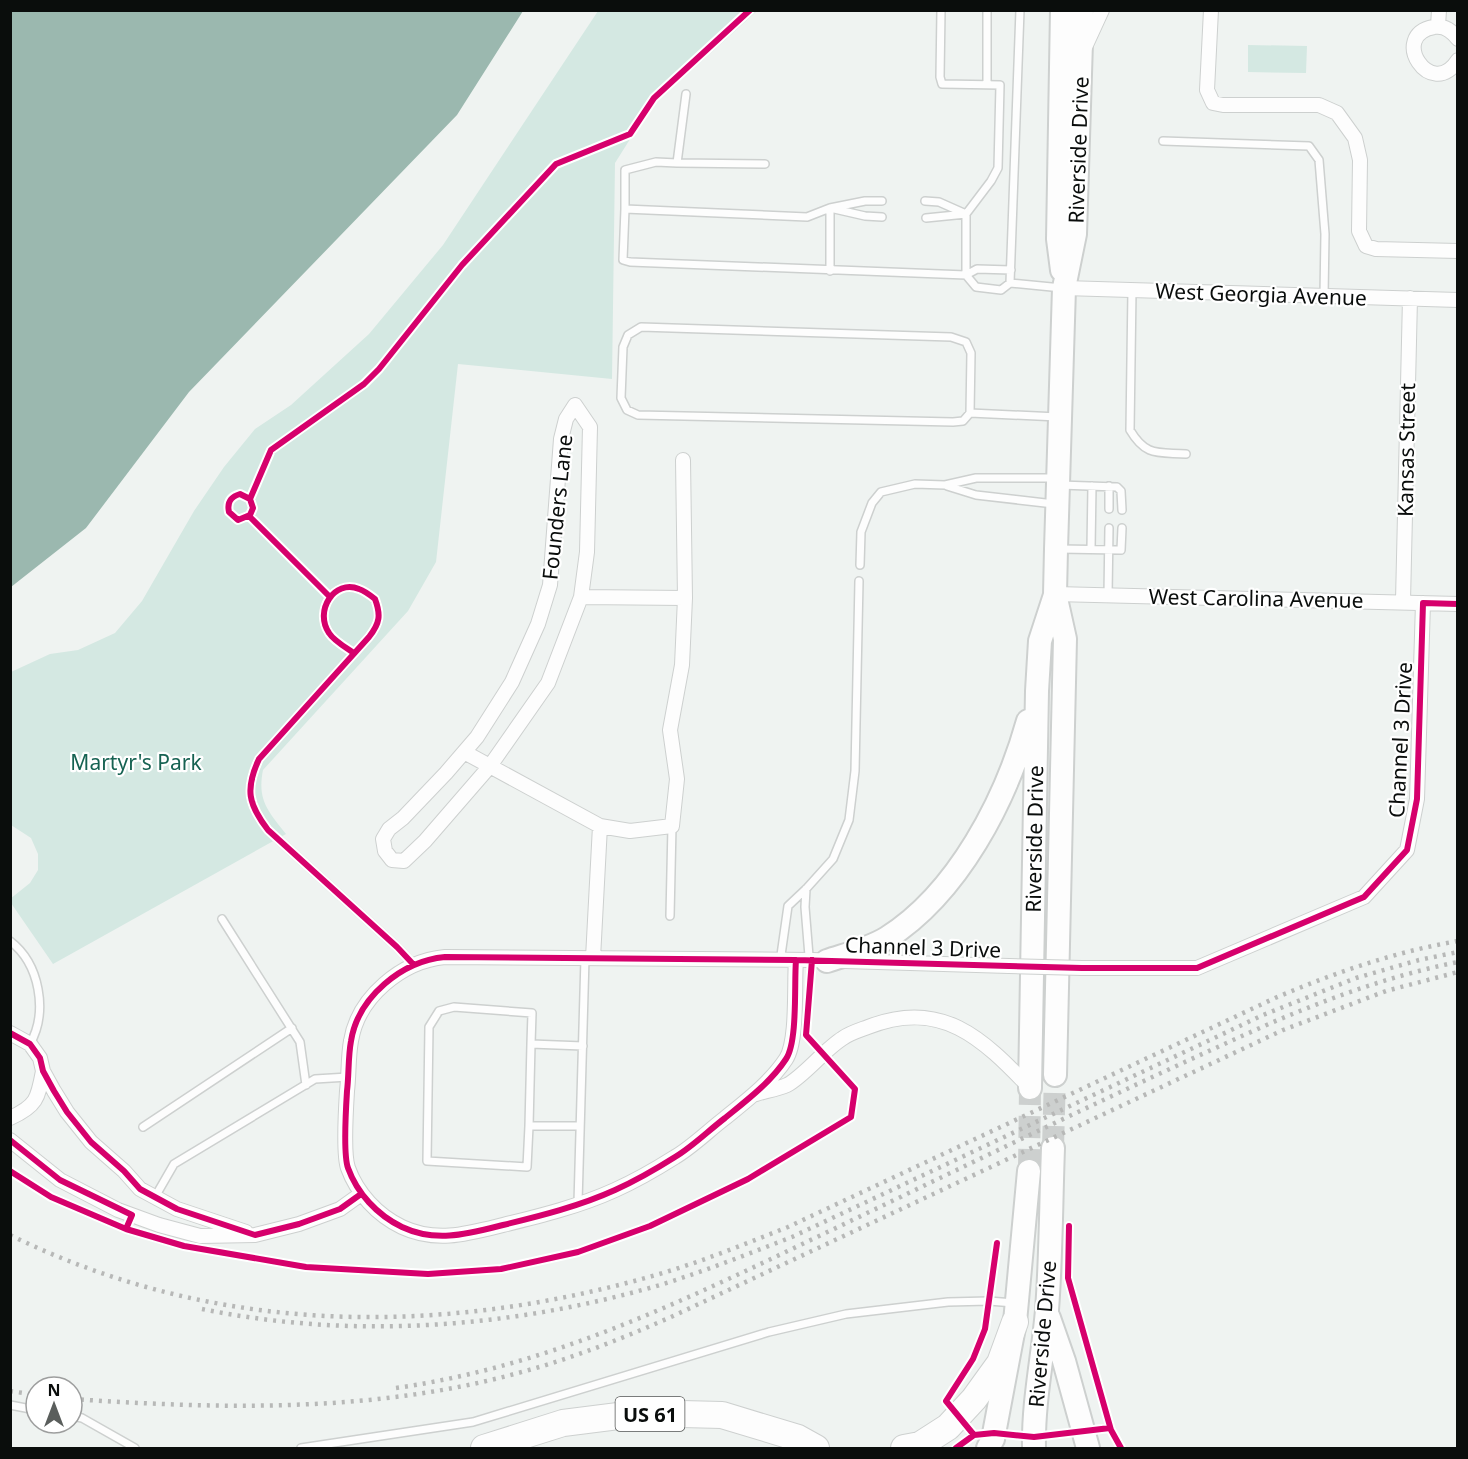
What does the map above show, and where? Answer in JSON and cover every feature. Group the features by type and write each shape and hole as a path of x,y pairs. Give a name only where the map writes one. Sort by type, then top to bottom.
{"highway":[{"path":"904,1449 920,1444 948,1427 974,1399 1000,1363 1015,1313"},
{"name":"US 61","path":"484,1449 563,1423 642,1413 722,1415 798,1438 816,1449"}],"main road":[{"name":"Riverside Drive","path":"1055,1075 1065,639 1055,594 1064,288 1058,239 1062,10"},
{"name":"Riverside Drive","path":"1064,288 1075,234 1082,10"},
{"name":"Riverside Drive","path":"1030,1088 1037,691 1040,641 1055,594"},
{"path":"827,961 869,948 909,922 939,892 991,816 1018,758 1037,691"},
{"name":"Riverside Drive","path":"1034,1449 1035,1407 1047,1311 1053,1148"},
{"name":"Riverside Drive","path":"988,1449 993,1439 1015,1313 1029,1171"},
{"path":"1047,1311 1064,1361 1088,1449"}],"street":[{"path":"1082,54 1102,10"},
{"path":"1211,10 1207,90 1213,103 1223,105 1319,105 1337,113 1355,138 1360,160 1359,231 1366,246 1376,249 1458,251"},
{"path":"1438,26 1439,10"},
{"path":"1458,39 1450,30 1438,26 1431,27 1418,36 1414,43 1415,58 1419,65 1432,73 1448,70 1458,60"},
{"name":"West Georgia Avenue","path":"1064,288 1458,300"},
{"name":"Kansas Street","path":"1403,601 1410,298"},
{"name":"Founders Lane","path":"575,405 590,427 587,552 581,597 548,683 490,766 418,848 404,861 392,860 385,851 383,839 464,752 477,737 512,682 538,624 550,585 561,439 566,419 575,405"},
{"path":"464,752 600,826 630,831 672,826 677,779 670,730 682,665 685,598 683,460"},
{"name":"West Carolina Avenue","path":"1055,594 1458,604"},
{"path":"581,597 685,598"},
{"name":"Channel 3 Drive","path":"796,960 793,1034 788,1057 754,1094 677,1156 615,1190 578,1203 474,1232 452,1236 423,1236 400,1226 381,1214 361,1194 347,1166 348,1077 351,1041 355,1026 387,981 413,964 428,958 796,960 1082,968 1197,968 1364,897 1407,850 1418,799 1423,603"},
{"path":"589,958 600,826"},
{"path":"754,1094 788,1084 843,1037 899,1017 916,1016 938,1020 959,1028 990,1050 1030,1088"},
{"path":"10,1033 30,1044 67,1112 91,1142 124,1171 140,1189 177,1209 255,1235"},
{"path":"10,1118 28,1110 38,1096 43,1071"},
{"path":"10,1140 60,1180 118,1210 159,1225 200,1236 255,1235 299,1224 340,1209 361,1194"}],"lane":[{"path":"941,10 940,77 942,84 1000,85 998,168 991,182 966,214 966,275 976,287 1001,290 1010,283 1064,288"},
{"path":"987,10 987,85"},
{"path":"1010,283 1020,10"},
{"path":"677,163 686,94"},
{"path":"1163,141 1308,146 1319,160 1325,234 1324,296"},
{"path":"765,164 656,162 626,170 623,260 830,271 966,275 978,269 1011,270"},
{"path":"625,209 807,217 830,208 865,201 882,201"},
{"path":"925,201 939,202 966,214"},
{"path":"830,208 865,216 882,217"},
{"path":"830,208 830,271"},
{"path":"926,218 966,214"},
{"path":"1132,290 1130,430 1138,444 1152,452 1186,454"},
{"path":"641,327 951,337 966,342 970,353 970,413 963,421 953,422 638,415 627,410 621,398 623,347 628,335 641,327"},
{"path":"970,413 1060,417"},
{"path":"860,565 861,532 872,503 881,492 915,484 945,485 976,478 1058,489"},
{"path":"945,485 976,495 1092,486 1117,487 1121,491 1122,510"},
{"path":"1091,549 1092,486"},
{"path":"1109,486 1109,509"},
{"path":"1108,595 1109,528"},
{"path":"1056,549 1121,550 1122,528"},
{"path":"806,889 805,907 809,956 796,960 781,955 788,906 833,859 849,820 855,771 859,581"},
{"path":"354,653 328,632 323,615 326,601 348,588 357,588 375,599 380,618 377,627 354,653 259,759 251,776 251,797 256,814 268,830 413,964"},
{"path":"670,916 672,826"},
{"path":"222,919 300,1042 310,1082"},
{"path":"10,941 27,959 34,973 39,1026 30,1044"},
{"path":"578,1203 583,1046 589,958"},
{"path":"454,1007 532,1012 531,1044 527,1167 427,1161 429,1027 439,1011 454,1007"},
{"path":"143,1128 292,1028"},
{"path":"531,1044 583,1046"},
{"path":"155,1197 174,1164 310,1082 348,1077"},
{"path":"529,1126 580,1126"},
{"path":"301,1449 474,1422 770,1332 846,1314 948,1302 989,1301 1015,1313"},
{"path":"84,1419 135,1449"}],"green space":[{"name":"Martyr's Park","path":"598,11 757,11 649,109 615,163 612,379 458,364 436,562 408,611 263,770 263,797 274,819 286,834 53,964 10,899 30,883 38,870 38,854 31,838 11,825 11,672 50,654 78,650 115,633 142,601 194,511 224,467 255,429 291,405 369,334 443,245"},
{"path":"1248,45 1307,46 1306,73 1248,72"}],"shaded area":[{"path":"11,10 523,11 457,115 189,392 86,528 11,587"}],"tunnel":[{"path":"1053,1148 1055,1075"},
{"path":"1029,1171 1030,1088"}],"railway":[{"path":"10,1235 88,1268 167,1293 248,1308 329,1316 411,1316 492,1309 574,1295 673,1270 788,1227 1275,998 1365,964 1458,941"},
{"path":"202,1309 259,1319 317,1324 432,1325 490,1320 547,1311 604,1300 660,1285 792,1237 1263,1015 1356,978 1419,960 1458,952"},
{"path":"396,1388 513,1363 623,1325 730,1278 1271,1023 1363,988 1410,973 1458,962"},
{"path":"84,1400 240,1406 352,1401 463,1386 538,1367 596,1348 671,1317 1283,1030 1386,991 1458,972"},
{"path":"10,1391 24,1393"}],"cycle path":[{"path":"250,499 240,494 234,497 229,503 229,512 238,520 250,515 253,508 250,499 271,450 364,384 379,369 462,265 556,164 630,134 654,98 750,10"},
{"path":"249,516 330,597"},
{"path":"354,653 331,636 325,624 324,615 329,599 335,593 350,587 359,589 375,599 379,614 375,627 369,637 259,759 250,788 251,796 256,812 268,830 413,964"},
{"path":"796,960 792,1039 790,1051 780,1067 758,1091 688,1149 623,1186 602,1196 545,1214 477,1231 439,1236 415,1232 384,1216 362,1194 352,1177 346,1161 345,1130 349,1053 355,1025 372,996 384,984 398,974 429,960 445,957 796,960 1082,968 1197,968 1364,897 1407,850 1417,799 1423,603 1458,604"},
{"path":"10,1171 51,1197 126,1229 184,1246 306,1267 428,1274 501,1269 578,1252 650,1226 748,1179 851,1117 855,1089 806,1035 812,960"},
{"path":"10,1033 30,1044 40,1058 43,1071 67,1112 91,1142 124,1171 140,1189 177,1209 255,1235 299,1224 340,1209 361,1194"},
{"path":"10,1140 60,1180 132,1215 126,1229"},
{"path":"1069,1226 1068,1278 1111,1430 1121,1448"},
{"path":"974,1435 946,1401 973,1359 985,1329 997,1243"},
{"path":"956,1448 974,1435 994,1433 1034,1437 1110,1428"}]}
